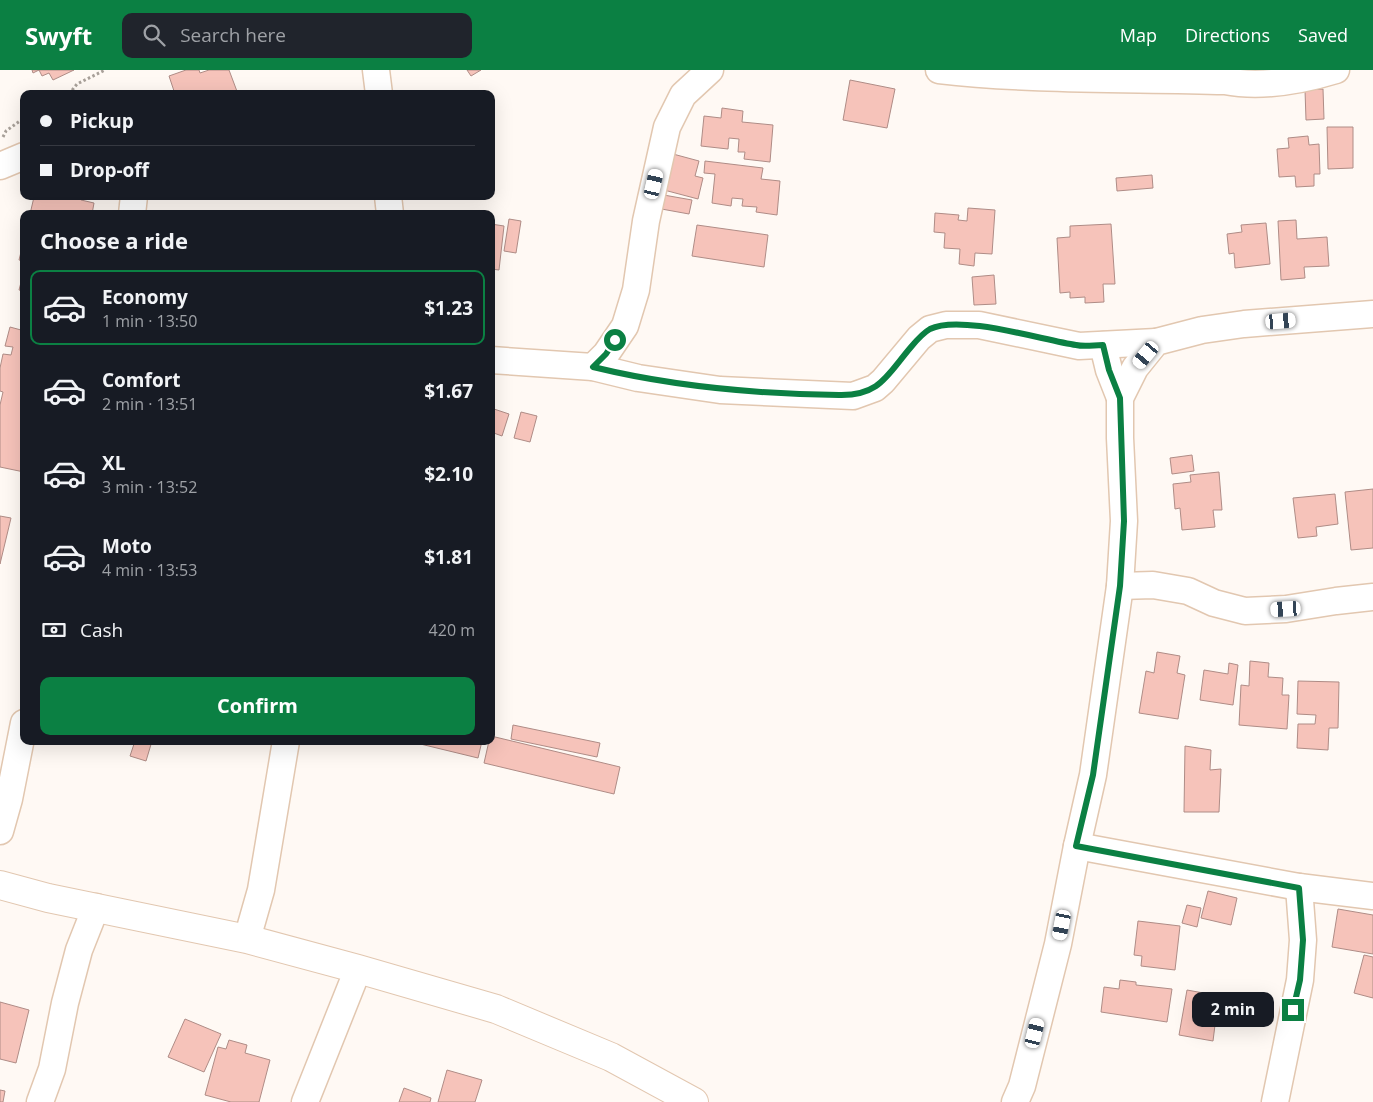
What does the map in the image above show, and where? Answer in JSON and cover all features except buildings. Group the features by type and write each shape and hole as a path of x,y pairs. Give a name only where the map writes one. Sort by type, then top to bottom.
{"main road":[{"path":"0,885 48,898 247,939 496,1009 612,1057 694,1102"}],"street":[{"path":"376,70 378,90"},
{"path":"593,367 606,354 625,326 633,299 646,221 667,126 683,95 710,70"},
{"path":"940,70 1083,79 1225,81 1243,84 1270,84 1314,77 1336,70"},
{"path":"0,166 20,158"},
{"path":"495,360 593,367 638,378 720,390 852,396 875,388 919,338 930,329 946,325 978,325 1079,346 1156,342 1202,330 1244,324 1373,314"},
{"path":"1120,398 1135,368 1156,342"},
{"path":"1015,1102 1022,1086 1058,944 1076,846 1093,775 1120,586 1124,521 1120,398 1109,370 1103,345"},
{"path":"1120,586 1153,585 1188,591 1214,603 1245,611 1286,609 1373,597"},
{"path":"0,831 9,799 20,743"},
{"path":"247,939 261,890 285,745"},
{"path":"1076,846 1299,888 1373,896"},
{"path":"1275,1102 1300,980 1303,940 1299,888"},
{"path":"40,1102 52,1069 65,1003 79,950 96,907"},
{"path":"305,1102 358,969"}],"path":[{"path":"72,90 77,84 104,70"},
{"path":"0,142 6,131 20,121"}],"route":[{"path":"615,340 606,354 593,367 638,378 720,390 852,396 875,388 919,338 930,329 946,325 978,325 1079,346 1103,345 1113,384 1120,398 1124,521 1120,586 1093,775 1076,846 1299,888 1303,940 1300,980 1293,1010"}]}
